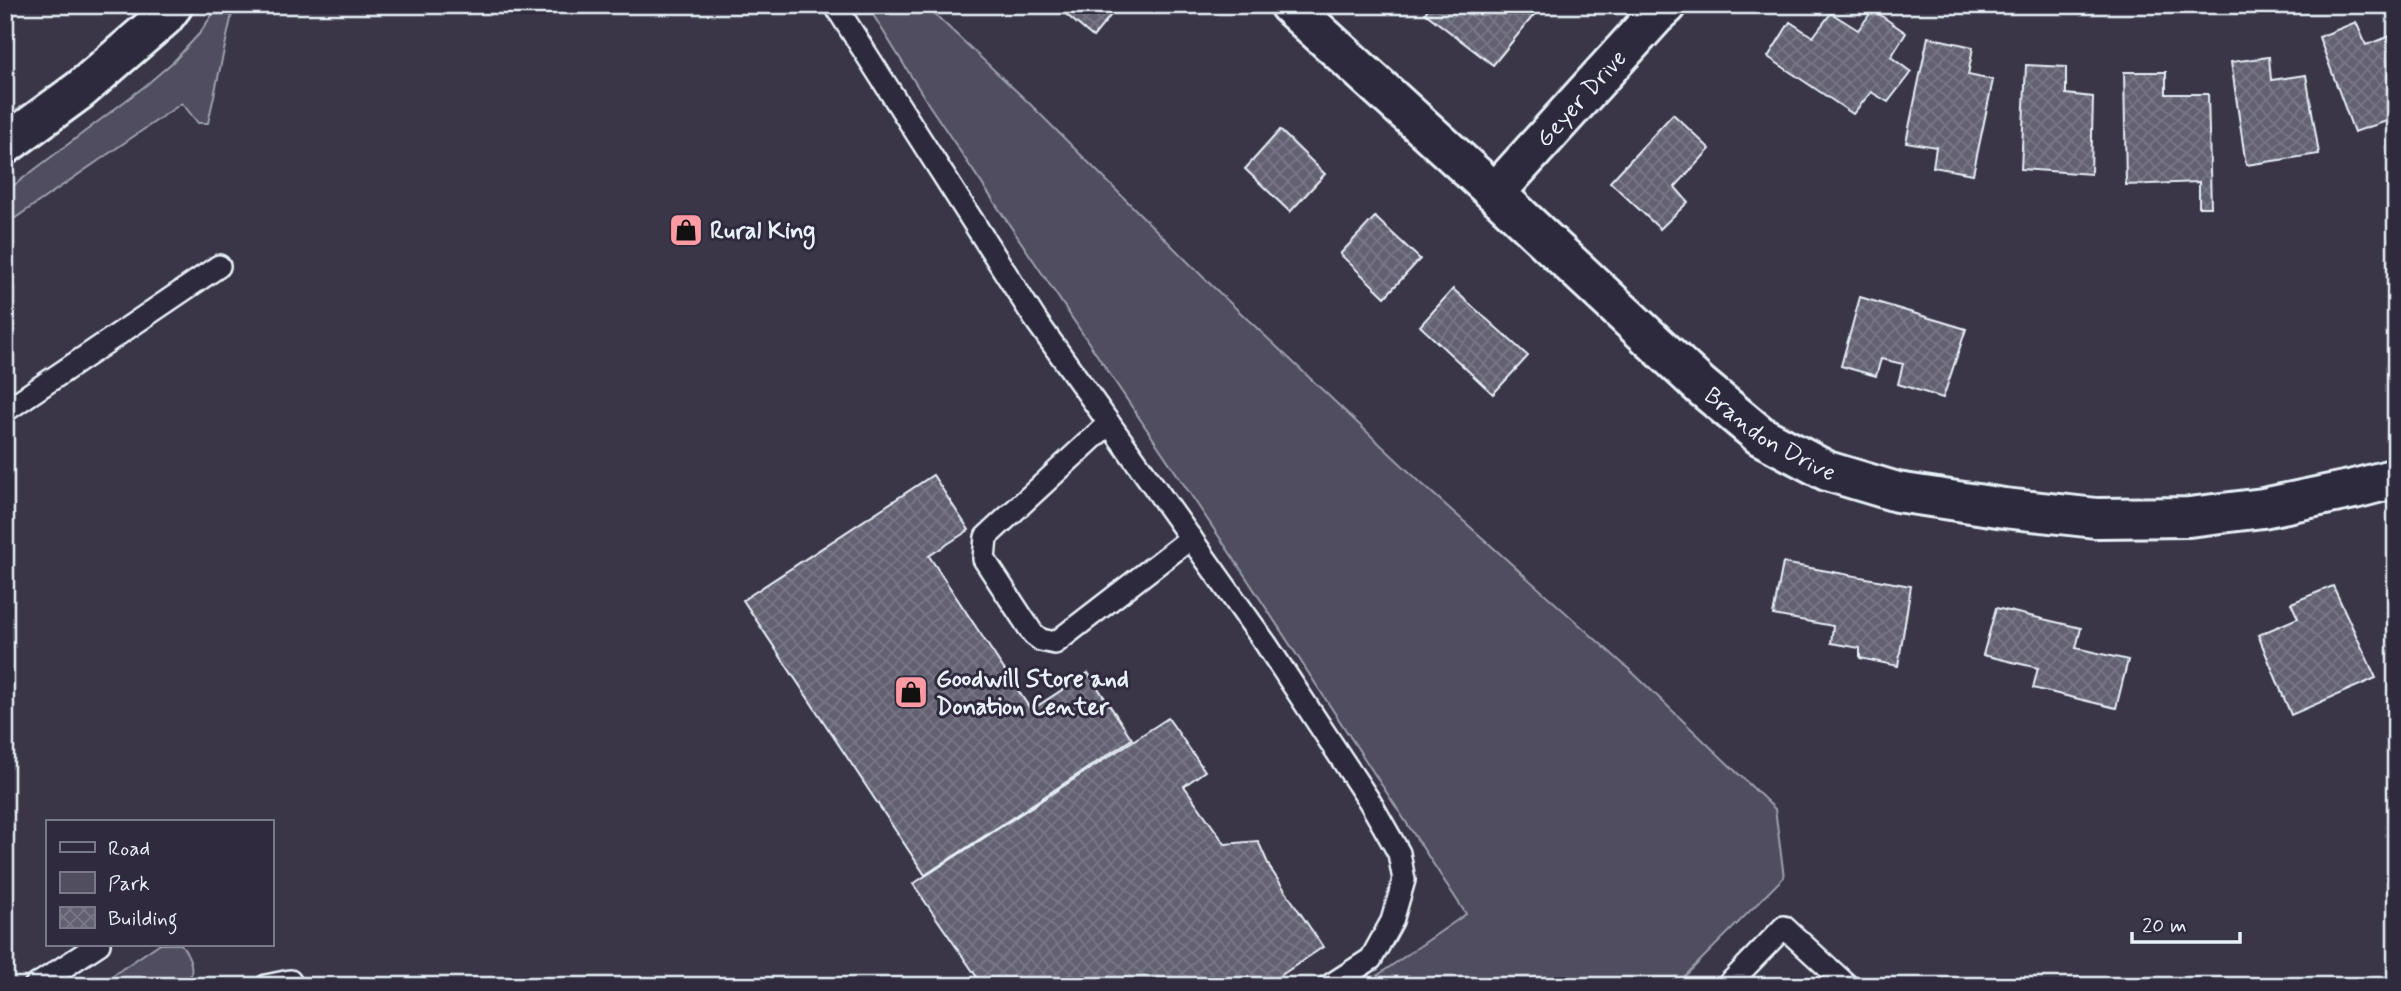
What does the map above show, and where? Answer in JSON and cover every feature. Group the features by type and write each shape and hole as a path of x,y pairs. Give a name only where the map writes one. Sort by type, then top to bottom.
{"street":[{"name":"Brandon Drive","path":"1289,5 1495,192 1701,386 1761,436 1827,471 1897,492 2096,518 2189,517 2263,508 2396,478"},
{"name":"Geyer Drive","path":"1495,192 1667,5"},
{"path":"5,145 79,90 161,10"}],"lane":[{"path":"835,5 1035,318 1266,644 1370,802 1399,853 1404,880 1392,921 1371,959 1336,984"},
{"path":"5,411 219,266"},
{"path":"1109,423 986,537 984,559 1033,634 1041,640 1055,643 1191,538"},
{"path":"1727,986 1784,927 1848,986"},
{"path":"35,986 96,946"},
{"path":"265,986 290,981 293,986"}],"green space":[{"path":"219,5 234,5 208,123 198,123 182,103 5,225 5,192 174,61 199,34"},
{"path":"867,5 925,5 1028,102 1208,282 1420,482 1631,671 1775,809 1784,877 1675,986 1377,986 1378,975 1466,914 1234,559 929,105"},
{"path":"156,946 182,946 191,963 188,985 97,986"}],"building":[{"path":"1055,5 1119,5 1093,37"},
{"path":"1431,5 1542,5 1493,65 1425,13"},
{"path":"1873,10 1906,33 1891,57 1911,72 1888,102 1871,92 1853,114 1768,57 1790,22 1813,37 1831,13 1858,30"},
{"path":"2356,22 2366,45 2396,34 2396,118 2354,132 2319,37"},
{"path":"1928,37 1973,47 1968,75 1993,80 1973,174 1933,167 1936,147 1906,142"},
{"path":"2269,57 2271,80 2306,75 2319,154 2246,165 2231,62"},
{"path":"2026,65 2066,67 2066,94 2093,97 2091,174 2021,169"},
{"path":"2124,72 2166,72 2166,94 2208,94 2211,207 2199,207 2199,182 2126,185"},
{"path":"1673,114 1710,149 1675,187 1688,202 1660,229 1610,182"},
{"path":"1280,130 1325,174 1290,212 1245,169"},
{"path":"1375,217 1420,259 1385,297 1340,254"},
{"path":"1453,289 1528,356 1493,394 1420,326"},
{"path":"1860,297 1966,329 1943,398 1898,384 1903,364 1881,359 1876,376 1841,366"},
{"name":"Goodwill Store and Donation Center","path":"933,475 969,530 929,556 1031,710 1088,673 1132,739 925,875 743,600"},
{"path":"1783,563 1911,586 1898,666 1860,658 1860,648 1831,643 1833,626 1773,615"},
{"path":"2333,586 2376,678 2291,715 2258,635 2298,618 2291,603"},
{"path":"1996,608 2081,628 2076,648 2128,660 2116,708 2033,688 2038,668 1983,655"},
{"path":"1168,718 1205,771 1184,786 1225,844 1258,841 1270,868 1323,947 1265,986 983,986 913,884"}],"place":[{"name":"Rural King","path":"686,230"},
{"name":"Goodwill Store and Donation Center","path":"911,692"}]}
